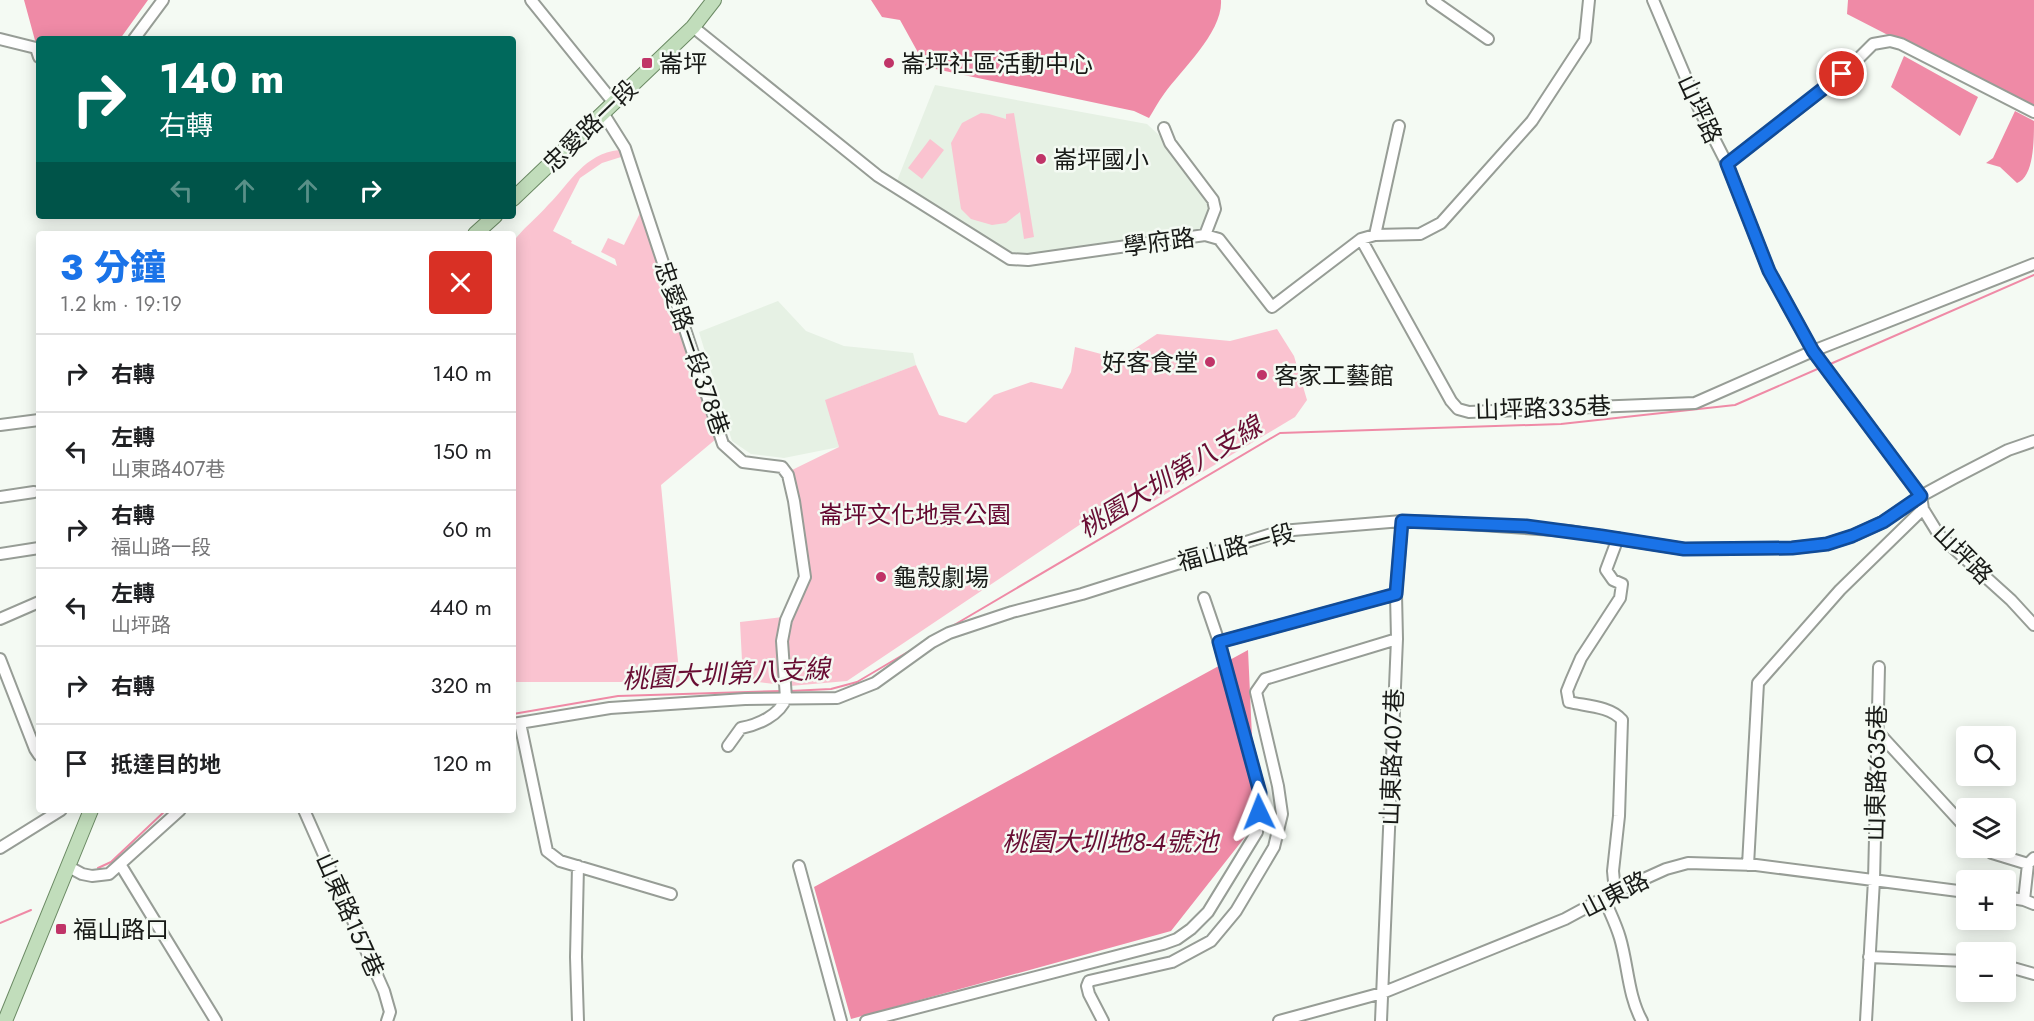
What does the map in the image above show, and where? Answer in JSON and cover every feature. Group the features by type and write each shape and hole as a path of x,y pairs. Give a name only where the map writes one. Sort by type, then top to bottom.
{"main road":[{"name":"忠愛路一段","path":"516,196 693,27 714,0"},
{"path":"479,231 492,219"},
{"path":"5,1021 90,813"}],"street":[{"path":"136,36 163,0"},
{"path":"531,0 614,103"},
{"path":"1432,0 1488,39"},
{"name":"學府路","path":"693,27 878,176 1010,259 1028,260 1205,235 1218,239 1272,307 1361,239 1375,235 1420,234 1441,223 1532,121 1585,40 1589,0"},
{"name":"山坪路","path":"1653,0 1700,111 1727,164 1769,271 1813,351 1921,496 1923,509 1939,535 2011,600 2034,625"},
{"path":"0,39 36,48"},
{"path":"1727,164 1842,74 1873,44 1890,41 1901,44 2034,112"},
{"name":"忠愛路一段378巷","path":"603,113 624,148 723,444 743,462 782,467 788,475 805,577 786,620 782,641 786,693"},
{"path":"1375,235 1399,126"},
{"path":"1164,128 1170,143 1213,200 1215,209 1205,235"},
{"name":"山坪路335巷","path":"1361,239 1451,401 1458,409 1469,412 1695,403 1813,351 2034,264"},
{"path":"0,425 36,420"},
{"name":"福山路一段","path":"516,723 610,708 745,699 786,693 837,698 875,683 932,642 949,633 1281,531 1402,521 1526,526 1684,549 1809,547 1827,544 1883,522 1921,496 2008,450 2034,441"},
{"path":"0,497 34,492"},
{"path":"1748,865 1758,683 1840,590 1923,509"},
{"name":"山東路407巷","path":"1381,1021 1397,639 1396,594 1402,521"},
{"path":"1615,892 1613,871 1619,816 1622,720 1610,711 1569,702 1567,691 1581,658 1620,598 1622,584 1613,580 1606,570 1618,538"},
{"path":"0,554 36,548"},
{"path":"1219,642 1396,594"},
{"path":"866,1021 1153,947 1177,939 1208,912 1257,832 1260,793 1219,642 1204,598"},
{"path":"0,620 36,604"},
{"path":"1103,1021 1089,994 1087,986 1089,981 1172,962 1211,941 1236,911 1274,847 1282,814 1278,786 1256,692 1265,679 1397,639"},
{"path":"0,659 36,750"},
{"name":"山東路635巷","path":"1866,1021 1874,880 1879,667"},
{"path":"728,746 741,728 777,712 783,706 786,693"},
{"path":"516,723 547,851 560,861 671,894"},
{"path":"1876,730 1956,817"},
{"path":"0,849 56,813"},
{"path":"69,867 92,876 109,874 177,813"},
{"name":"山東路157巷","path":"305,813 384,991 390,1012 387,1021"},
{"path":"2014,858 2031,861 2029,902"},
{"name":"山東路","path":"1279,1021 1382,993 1565,919 1665,868 1688,863 1748,865 1956,891"},
{"path":"120,864 216,1021"},
{"path":"578,866 576,957 578,1021"},
{"path":"799,866 841,1021"},
{"path":"1604,898 1620,937 1631,993 1642,1021"},
{"path":"1869,957 1956,961"},
{"path":"2016,969 2034,974"}],"shaded area":[{"name":"崙坪國小","path":"935,85 1147,124 1160,136 1209,204 1209,219 1198,232 1030,255 1007,251 897,181"},
{"path":"778,301 806,331 844,346 913,353 916,365 826,400 839,447 784,458 751,454 732,441 699,332"}],"green space":[{"path":"981,113 1006,119 1006,114 1014,113 1034,237 1024,239 1020,212 1006,223 992,225 971,219 961,209 951,143 962,123"},
{"path":"930,139 944,150 922,179 908,168"},
{"path":"619,150 621,157 602,163 580,178 553,231 572,241 571,243 617,266 615,259 601,252 608,238 624,245 640,213 716,439 661,485 680,682 516,682 516,238 579,170 596,157"},
{"name":"崙坪文化地景公園","path":"1277,329 1294,356 1307,400 1295,417 1149,504 1136,487 847,681 790,686 743,680 740,622 791,616 808,579 792,470 839,447 825,400 916,365 939,415 966,423 994,395 1031,382 1062,389 1071,372 1075,347 1116,358 1157,334 1230,341"}],"water":[{"path":"24,0 148,0 122,36 36,36 36,44"},
{"path":"871,0 1221,0 1220,12 1209,37 1164,94 1149,118 1134,111 926,67 900,20 882,17"},
{"path":"1848,0 2034,0 2034,110 1847,14"},
{"path":"1904,56 1978,97 1960,136 1891,87"},
{"path":"2015,111 2034,121 2030,166 2027,174 2017,183 2000,167 1986,163 1993,158"},
{"name":"桃園大圳地8-4號池","path":"1248,650 1256,823 1171,931 851,1019 814,887"}],"waterway":[{"name":"桃園大圳第八支線","path":"1828,365 2034,275"},
{"name":"桃園大圳第八支線","path":"949,628 1280,433 1561,424 1735,405 1822,367"},
{"name":"桃園大圳第八支線","path":"790,691 831,689 857,682 918,646"},
{"name":"桃園大圳第八支線","path":"516,713 618,696 782,691"},
{"name":"桃園大圳第八支線","path":"98,868 111,862 163,813"},
{"name":"桃園大圳第八支線","path":"0,923 31,910"}],"place":[{"name":"崙坪","path":"647,63"},
{"name":"崙坪社區活動中心","path":"889,63"},
{"name":"崙坪國小","path":"1041,159"},
{"name":"好客食堂","path":"1210,362"},
{"name":"客家工藝館","path":"1262,375"},
{"name":"龜殼劇場","path":"881,577"},
{"name":"福山路口","path":"61,929"}],"route":[{"path":"1259,812 1260,793 1219,642 1396,594 1402,521 1526,526 1684,549 1792,548 1827,544 1852,536 1883,522 1921,496 1813,351 1769,271 1727,164 1842,74"}]}
